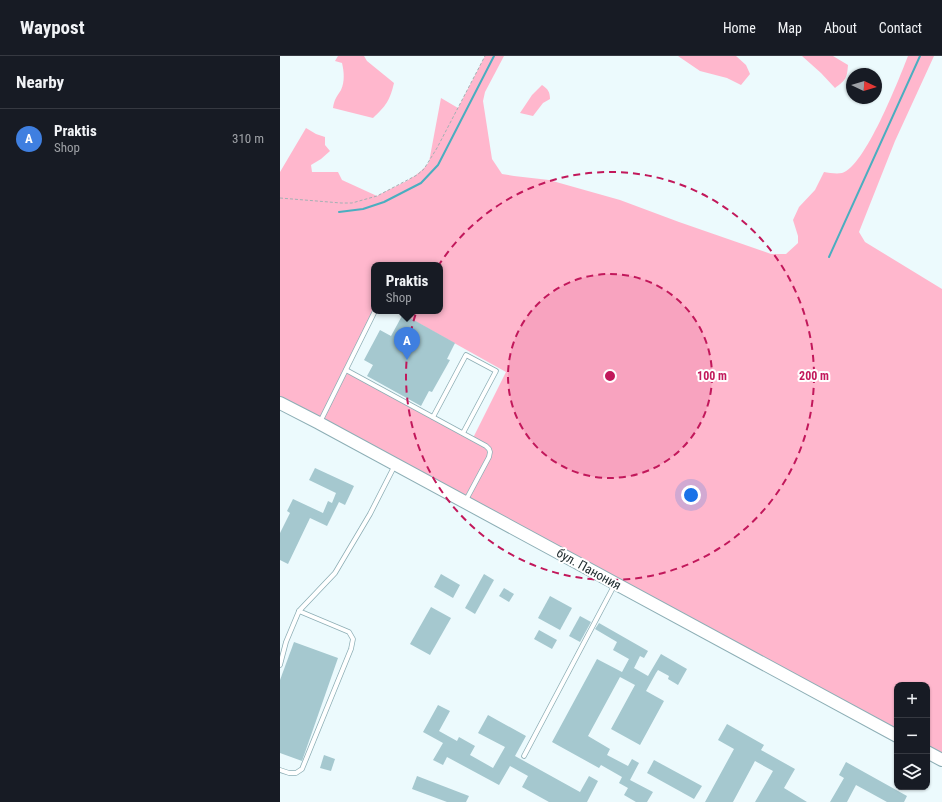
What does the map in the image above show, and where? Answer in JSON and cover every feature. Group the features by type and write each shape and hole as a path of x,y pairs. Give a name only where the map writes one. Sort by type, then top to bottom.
{"main road":[{"name":"бул. Панония","path":"280,403 894,734"},
{"path":"930,754 942,760"}],"lane":[{"path":"319,423 374,314"},
{"path":"433,417 466,355 484,364 496,371 463,433"},
{"path":"346,370 463,433 489,449 490,452 464,502"},
{"path":"280,665 286,642 299,611 335,574 370,514 395,464"},
{"path":"524,756 616,584"},
{"path":"280,770 289,773 296,773 302,768 351,649 353,638 348,632 299,611"}],"path":[{"path":"280,198 352,203 377,196 417,175 424,169 432,157 486,56"}],"shaded area":[{"path":"338,56 364,56 367,61 394,83 387,102 373,118 333,108 344,80 342,63 335,61"},
{"path":"485,56 504,56 485,92 483,101 492,159 502,174 549,180 620,200 771,254 786,254 798,243 798,236 793,220 799,207 815,190 824,172 842,173 851,167 861,155 880,121 908,56 934,56 895,141 859,232 865,242 942,289 942,760 930,754 930,682 894,682 894,734 280,403 280,172 306,128 325,137 325,145 330,151 311,165 312,172 338,172 342,180 377,196 412,178 429,162 441,98 458,108","holes":["371,262 443,262 443,314 402,314 506,372 473,438 346,370 373,314 371,314"]},
{"path":"678,56 736,56 746,65 750,74 741,85 727,78 700,71"},
{"path":"802,56 833,56 848,65 848,68 846,68 845,78 842,83 835,88"},
{"path":"542,85 550,94 550,99 543,103 533,116 520,113 532,95"}],"building":[{"path":"403,314 455,343 447,359 450,360 432,392 429,391 421,406 367,376 373,365 364,360 380,330 391,336"},
{"path":"315,468 354,486 345,505 339,502 327,526 310,518 288,564 280,560 280,533 290,513 287,511 293,499 323,513 328,501 332,503 336,493 309,480"},
{"path":"441,574 460,585 453,598 434,587"},
{"path":"484,574 494,580 475,614 465,608"},
{"path":"504,588 514,594 509,602 499,596"},
{"path":"550,596 572,608 560,630 538,618"},
{"path":"431,607 451,618 430,655 410,644"},
{"path":"580,616 591,622 580,642 569,636"},
{"path":"599,623 648,651 644,658 640,656 634,668 648,676 661,654 687,669 678,685 668,679 669,676 658,670 656,673 646,691 664,701 640,745 611,729 635,685 620,677 588,736 610,749 607,755 628,766 632,759 639,763 630,780 653,792 647,802 636,802 624,795 628,788 619,783 622,777 601,765 599,768 552,742 597,659 622,672 629,659 613,650 617,642 595,629"},
{"path":"539,630 557,640 552,649 534,639"},
{"path":"294,642 338,658 302,761 280,753 280,680"},
{"path":"438,705 450,711 439,731 457,741 459,737 475,746 470,755 493,768 505,747 478,733 488,715 526,736 515,756 580,792 589,776 598,781 587,802 549,802 522,787 528,776 510,766 499,785 447,757 443,765 433,760 443,743 423,732"},
{"path":"727,724 764,745 761,750 795,769 784,788 807,802 755,802 773,771 755,761 733,802 705,802 734,749 718,740"},
{"path":"324,755 335,759 331,771 320,768"},
{"path":"654,760 702,786 694,799 647,773"},
{"path":"846,762 907,796 904,802 887,802 856,785 847,802 830,802 844,778 839,775"},
{"path":"417,776 469,796 466,802 447,802 412,789"}],"waterway":[{"path":"339,212 363,209 384,202 421,183 438,165 494,56"},
{"path":"829,257 920,56"}],"place":[{"name":"Praktis","path":"407,360"}]}
